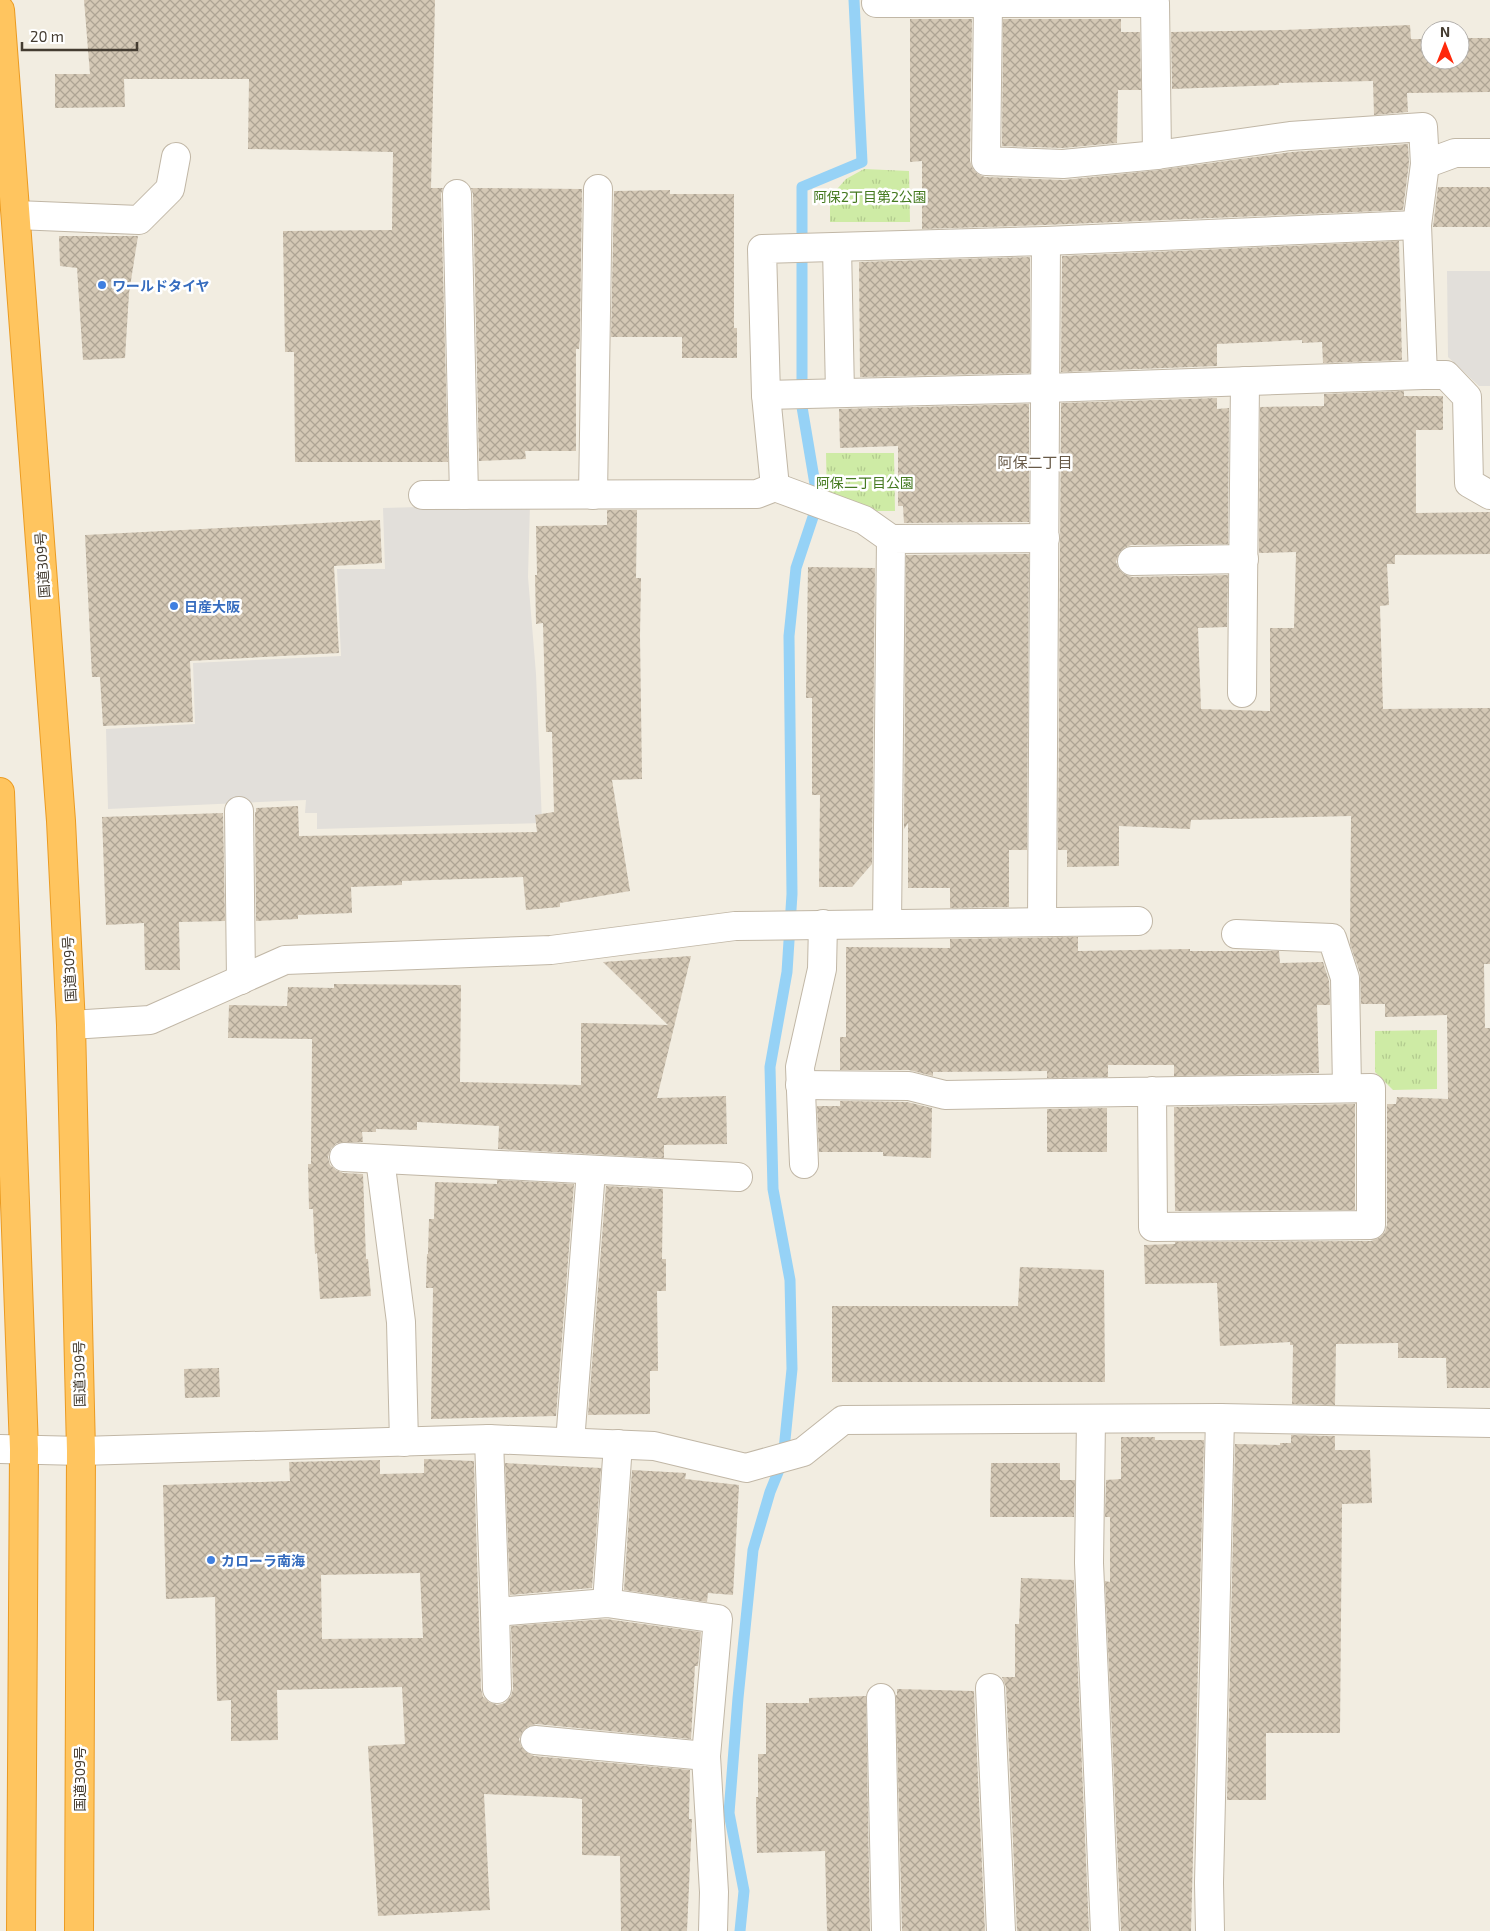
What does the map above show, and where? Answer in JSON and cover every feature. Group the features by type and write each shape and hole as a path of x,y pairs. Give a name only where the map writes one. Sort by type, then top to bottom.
{"highway":[{"name":"国道309号","path":"0,10 61,821 71,1025 81,1451 79,1931"},
{"path":"0,792 21,1931"}],"street":[{"path":"876,4 1155,3 1158,155"},
{"path":"988,4 986,161 1063,164 1158,155 1290,136 1424,127 1424,164 1417,225 1424,375"},
{"path":"1424,164 1455,153 1490,153"},
{"path":"16,215 139,220 170,188 176,157"},
{"path":"593,495 598,189"},
{"path":"457,194 464,496"},
{"path":"784,490 771,394 762,248 1046,241 1417,225"},
{"path":"1042,922 1046,241"},
{"path":"833,247 834,393"},
{"path":"771,394 1046,388 1424,375 1446,376 1467,396 1469,483 1490,495"},
{"path":"1242,693 1244,381"},
{"path":"423,496 757,494 784,490 864,520 891,539 1045,538"},
{"path":"887,924 891,539"},
{"path":"1132,560 1244,559"},
{"path":"239,811 241,980"},
{"path":"71,1025 150,1020 285,960 551,950 735,926 1138,921"},
{"path":"804,1164 800,1067 822,969 820,924"},
{"path":"1236,934 1332,938 1345,978 1348,1088"},
{"path":"800,1085 909,1086 945,1095 1371,1088 1371,1225 1153,1227 1152,1092"},
{"path":"344,1157 738,1177"},
{"path":"380,1159 401,1322 404,1442"},
{"path":"570,1442 591,1171"},
{"path":"12,1449 81,1451 489,1439 654,1446 746,1468 803,1452 843,1420 1220,1418 1490,1423"},
{"path":"1210,1931 1209,1883 1220,1418"},
{"path":"1092,1419 1089,1563 1104,1931"},
{"path":"489,1439 497,1689"},
{"path":"607,1603 618,1444"},
{"path":"495,1612 607,1603 718,1618 706,1756 714,1892 713,1931"},
{"path":"990,1688 1000,1931"},
{"path":"881,1698 886,1931"},
{"path":"535,1740 706,1756"}],"green space":[{"name":"阿保2丁目第2公園","path":"864,169 909,171 910,222 830,222 830,197 846,179"},
{"name":"阿保二丁目公園","path":"826,453 894,453 895,511 865,511 827,500"},
{"path":"1437,1030 1437,1089 1393,1090 1375,1072 1375,1031"}],"shaded area":[{"path":"1447,271 1490,271 1490,386 1479,386 1448,357"},
{"path":"530,504 528,577 536,674 542,823 317,829 317,813 305,813 306,800 108,809 106,729 195,724 193,663 341,656 337,569 385,569 383,508"}],"building":[{"path":"84,0 435,0 431,188 443,188 441,194 448,462 295,462 294,352 285,352 283,231 392,230 393,152 248,149 249,79 124,79 125,107 55,108 55,74 90,74"},
{"path":"910,19 972,19 970,161 973,169 985,177 1064,180 1159,170 1292,152 1408,144 1409,163 1403,210 922,229 922,161 910,162"},
{"path":"1003,19 1121,19 1121,32 1140,32 1141,90 1118,90 1117,143 1063,148 1002,146"},
{"path":"1410,25 1411,39 1420,39 1420,70 1470,70 1470,38 1490,38 1490,92 1407,93 1408,112 1374,115 1373,81 1279,83 1279,85 1172,89 1171,32"},
{"path":"1438,187 1490,187 1490,227 1433,227"},
{"path":"471,188 582,189 580,337 579,349 576,349 576,451 525,451 526,459 479,461 473,194"},
{"path":"670,190 670,194 734,194 734,328 737,328 737,358 682,358 682,337 611,337 614,191"},
{"path":"59,236 138,236 129,293 125,358 83,360 77,268 60,266"},
{"path":"1399,241 1402,360 1323,363 1322,342 1302,343 1302,340 1217,344 1217,366 1061,372 1062,256"},
{"path":"1030,257 1030,373 860,377 859,262"},
{"path":"1404,391 1404,396 1443,396 1443,430 1416,430 1416,513 1490,512 1490,554 1395,555 1395,564 1387,564 1389,605 1380,606 1383,709 1490,708 1490,964 1484,964 1485,1028 1490,1028 1490,1388 1447,1388 1446,1358 1398,1358 1398,1343 1336,1344 1335,1405 1292,1404 1293,1345 1290,1345 1290,1342 1220,1346 1217,1283 1145,1284 1144,1245 1175,1244 1175,1242 1371,1241 1379,1238 1385,1232 1387,1225 1387,1104 1396,1104 1397,1097 1448,1099 1447,1015 1385,1017 1385,1004 1361,1004 1360,973 1350,944 1351,816 1191,820 1190,829 1119,826 1119,866 1067,867 1067,850 1058,850 1061,403 1217,398 1217,409 1229,408 1228,544 1131,545 1119,553 1116,562 1124,574 1132,577 1228,575 1227,627 1198,628 1201,709 1270,711 1270,628 1294,628 1296,552 1259,553 1260,407 1324,406 1324,394"},
{"path":"1029,404 1029,522 904,523 903,506 898,506 898,446 840,448 839,409"},
{"path":"607,510 637,510 636,578 641,578 642,779 612,780 630,891 560,903 560,907 526,910 523,877 402,881 402,885 351,887 352,913 298,915 298,919 256,921 256,808 298,806 299,836 537,832 535,815 554,812 552,732 546,732 543,623 536,624 536,526 607,525"},
{"path":"380,520 382,563 334,566 339,653 190,661 193,722 103,726 100,677 92,677 85,535"},
{"path":"1029,554 1027,850 1009,850 1009,907 950,908 950,888 908,888 908,823 904,829 906,555"},
{"path":"808,567 875,568 872,864 852,887 819,887 820,795 812,795 812,698 806,698"},
{"path":"223,813 225,921 179,922 180,970 145,970 144,923 106,925 102,817"},
{"path":"1078,937 1078,951 1190,949 1190,951 1279,951 1280,963 1323,962 1329,981 1330,1005 1317,1005 1319,1073 1174,1076 1174,1065 1108,1065 1108,1077 1047,1078 1047,1071 933,1072 933,1076 909,1070 840,1070 840,1037 846,1037 846,947 950,948 950,939"},
{"path":"691,956 657,1098 726,1096 727,1144 664,1145 664,1158 498,1149 499,1126 417,1122 417,1130 376,1129 376,1132 362,1132 363,1142 337,1143 331,1148 328,1157 330,1165 336,1170 343,1173 363,1174 366,1259 368,1259 371,1296 320,1299 313,1209 309,1209 308,1164 311,1164 312,1039 228,1038 229,1005 287,1006 288,987 334,988 334,984 461,985 460,1082 581,1085 581,1023 668,1025 603,962"},
{"path":"840,1101 907,1102 932,1108 931,1158 883,1156 883,1152 819,1152 817,1106 840,1106"},
{"path":"1355,1104 1355,1210 1175,1211 1174,1107"},
{"path":"1107,1108 1107,1152 1047,1152 1047,1109"},
{"path":"497,1180 574,1184 556,1416 431,1419 433,1288 426,1288 429,1219 434,1219 435,1182 497,1184"},
{"path":"606,1186 663,1189 662,1259 666,1259 666,1291 657,1291 658,1371 650,1371 650,1414 588,1415"},
{"path":"1020,1267 1104,1270 1105,1382 832,1382 832,1306 1018,1306"},
{"path":"219,1368 220,1397 185,1398 184,1369"},
{"path":"1291,1435 1335,1436 1335,1450 1370,1450 1372,1503 1342,1504 1340,1733 1266,1733 1266,1800 1227,1800 1235,1444 1280,1445 1280,1443 1291,1443"},
{"path":"1121,1437 1155,1437 1155,1440 1204,1440 1191,1931 1121,1931 1105,1581 1110,1582 1110,1517 1105,1517 1106,1480 1121,1479"},
{"path":"424,1459 474,1461 481,1689 483,1697 489,1702 497,1705 505,1703 511,1696 513,1689 511,1626 606,1619 701,1632 698,1666 695,1666 691,1739 536,1724 529,1726 523,1731 519,1739 521,1746 526,1752 534,1756 690,1770 689,1819 692,1819 687,1931 621,1931 620,1856 582,1855 582,1799 572,1798 484,1794 490,1910 378,1916 368,1746 405,1744 402,1687 277,1690 278,1740 231,1741 231,1700 217,1701 215,1597 166,1599 163,1485 290,1481 289,1462 380,1460 380,1474 424,1473","holes":["420,1573 423,1638 322,1639 321,1575"]},
{"path":"505,1463 601,1468 592,1588 510,1595"},
{"path":"991,1463 1060,1463 1060,1480 1075,1480 1074,1517 990,1517"},
{"path":"632,1470 686,1473 685,1479 739,1485 733,1595 708,1593 707,1602 624,1590"},
{"path":"1021,1578 1074,1580 1089,1931 1017,1931 1006,1687 1002,1677 1015,1677 1015,1624 1019,1624"},
{"path":"897,1689 974,1691 985,1931 902,1931"},
{"path":"866,1696 870,1931 827,1931 825,1851 757,1853 756,1797 758,1797 758,1754 766,1754 766,1703 809,1703 809,1698"}],"waterway":[{"path":"740,1931 744,1891 729,1813 738,1698 753,1550 770,1492 783,1460 792,1369 790,1280 773,1189 770,1067 787,972 792,894 789,636 796,568 818,502 802,407 802,187 862,162 854,0"}],"place":[{"name":"ワールドタイヤ","path":"102,285"},
{"name":"日産大阪","path":"174,606"},
{"name":"カローラ南海","path":"211,1560"}],"district":[{"name":"阿保二丁目","path":"1035,462"}]}
